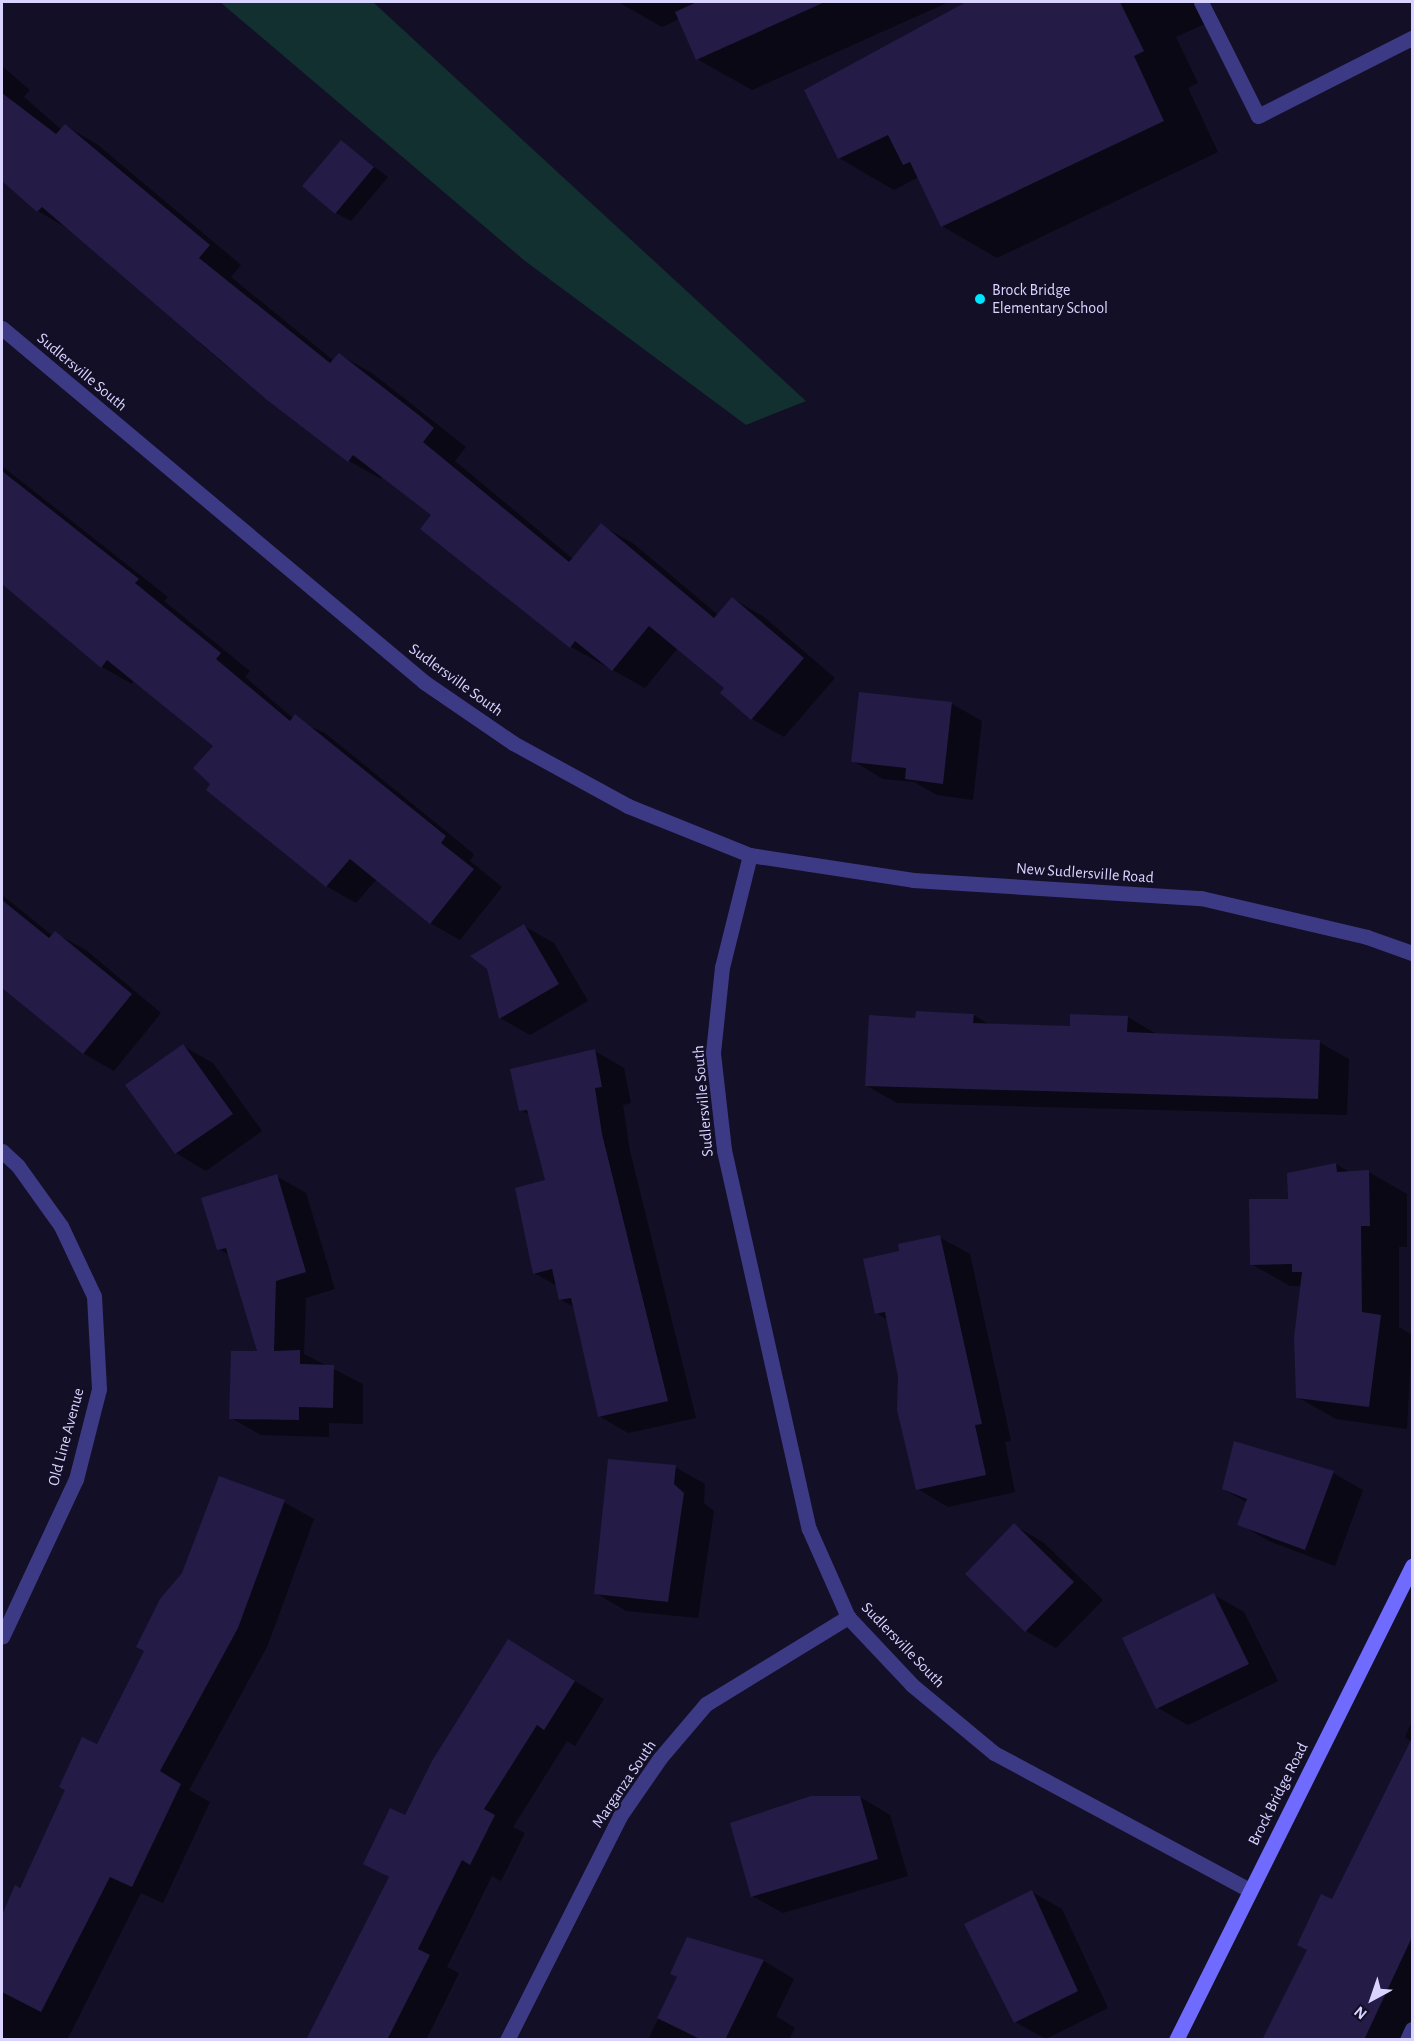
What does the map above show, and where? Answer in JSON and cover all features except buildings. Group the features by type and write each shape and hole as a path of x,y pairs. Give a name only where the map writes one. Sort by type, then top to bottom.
{"street":[{"path":"1201,2 1258,116 1413,38"},
{"name":"Sudlersville South","path":"2,328 434,688 513,743 628,806 750,855 722,967 713,1053 724,1150 809,1529 848,1617 912,1685 994,1753 1250,1890"},
{"name":"New Sudlersville Road","path":"750,855 913,880 1201,898 1367,937 1413,953"},
{"name":"Old Line Avenue","path":"2,1151 18,1166 62,1226 94,1296 99,1389 76,1479 2,1637"},
{"name":"Brock Bridge Road","path":"1176,2040 1413,1566"},
{"name":"Marganza South","path":"507,2040 620,1816 660,1758 706,1704 848,1617"},
{"path":"1407,2040 1413,2029"}],"green space":[{"path":"220,2 373,2 806,401 746,425 525,261"}],"place":[{"name":"Brock Bridge Elementary School","path":"980,299"}]}
